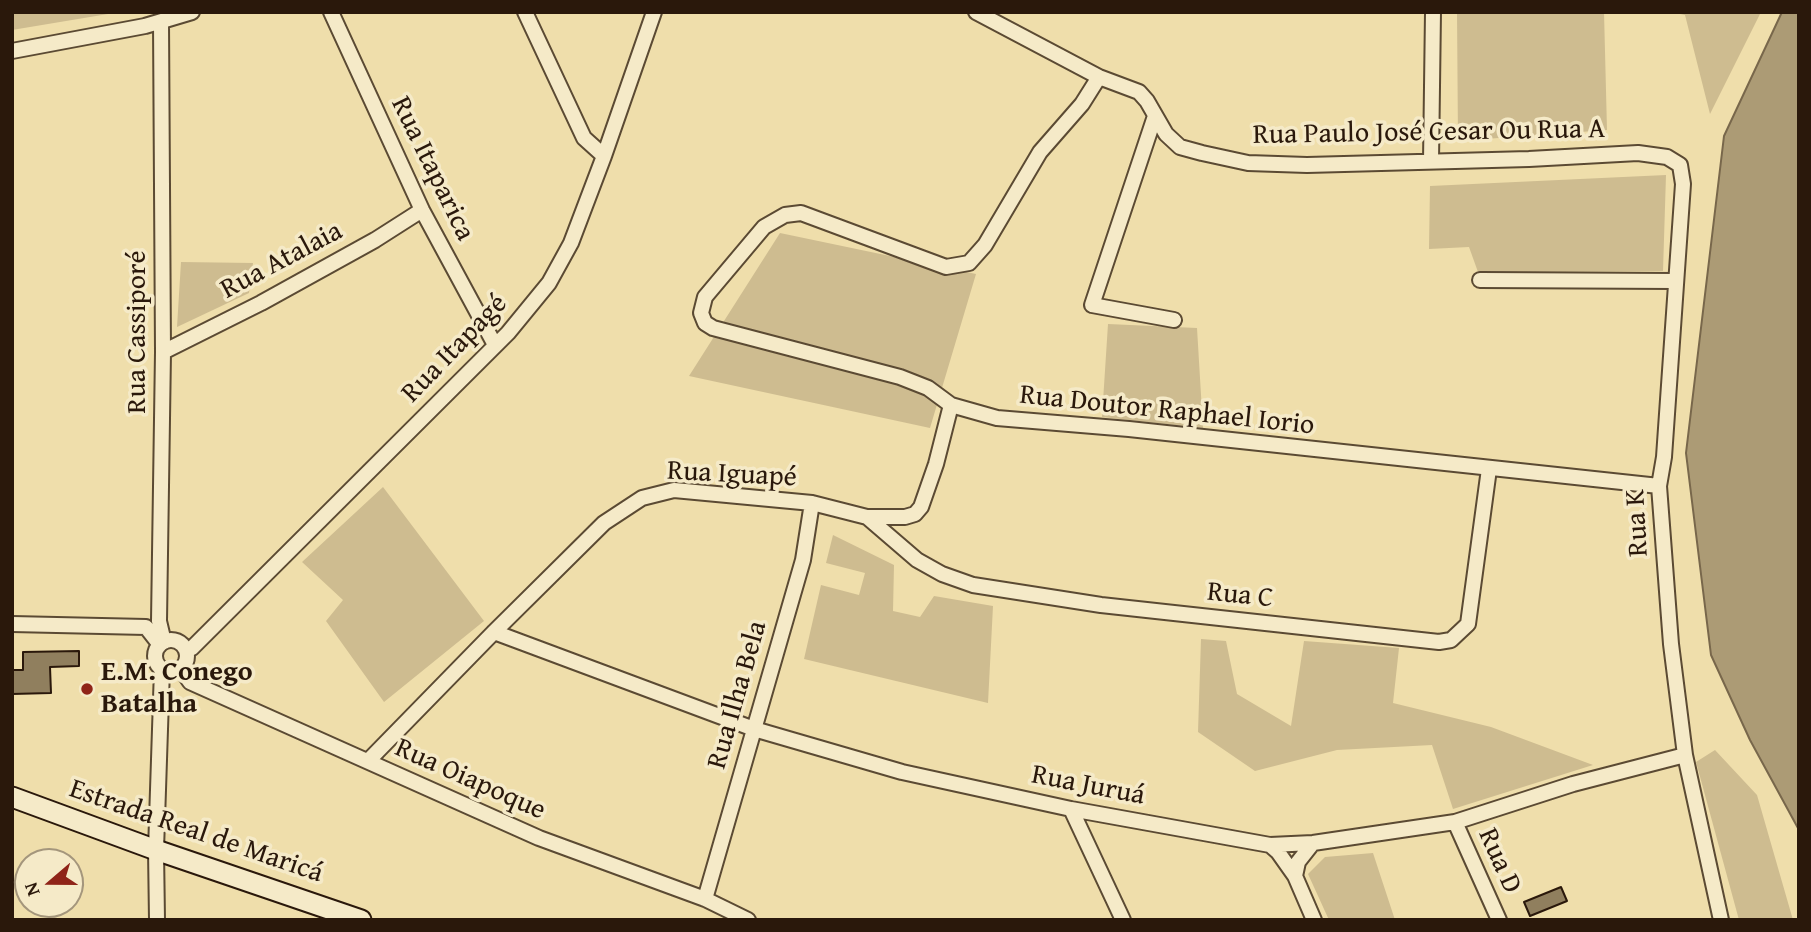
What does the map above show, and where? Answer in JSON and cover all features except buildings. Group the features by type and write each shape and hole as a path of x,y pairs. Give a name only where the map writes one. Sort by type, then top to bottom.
{"main road":[{"name":"Estrada Real de Maricá","path":"12,797 156,850 361,920"}],"street":[{"path":"12,51 79,40 161,22 192,12"},
{"name":"Rua Itaparica","path":"331,12 422,210 495,345"},
{"path":"525,12 584,138 604,156"},
{"name":"Rua Itapagé","path":"186,651 508,333 549,283 571,243 654,12"},
{"name":"Rua Paulo José Cesar Ou Rua A","path":"976,12 1099,78 1139,92 1166,134 1180,147 1248,163 1307,165 1638,153"},
{"path":"1431,161 1433,12"},
{"name":"Rua Cassiporé","path":"157,920 156,850 162,669 156,660 162,643 159,621 163,352 161,22"},
{"name":"Rua Doutor Raphael Iorio","path":"1099,78 1082,104 1040,152 985,245 969,263 946,267 801,213 785,215 764,227 705,297 701,305 705,323 713,328 900,377 928,388 951,405 997,418 1129,429 1659,486"},
{"path":"1155,116 1092,305 1174,320"},
{"name":"Rua K","path":"1638,153 1667,157 1680,165 1683,184 1664,457 1659,486 1671,644 1685,755 1721,920"},
{"name":"Rua Atalaia","path":"163,352 261,303 375,240 422,210"},
{"path":"1480,279 1675,282"},
{"name":"Rua Iguapé","path":"368,761 604,523 642,498 674,491 812,503 867,517 905,517 915,514 921,507 936,464 951,405"},
{"name":"Rua C","path":"867,517 917,560 942,574 973,585 1101,605 1439,642 1451,640 1468,624 1489,469"},
{"name":"Rua Ilha Bela","path":"705,899 803,560 812,503"},
{"path":"12,624 146,627 162,643 175,640 180,642 186,651 187,661 181,669 171,672 162,669"},
{"name":"Rua Juruá","path":"494,632 754,729 902,772 1071,809 1270,845 1312,843 1455,822 1573,784 1685,755"},
{"name":"Rua Oiapoque","path":"181,669 190,682 539,838 705,899 748,920"},
{"path":"1071,809 1123,920"},
{"name":"Rua D","path":"1455,822 1499,920"},
{"path":"1295,876 1298,862 1312,843"},
{"path":"1270,845 1295,876 1314,920"}],"shaded area":[{"path":"12,12 120,12 12,30"},
{"path":"1457,12 1604,12 1607,130 1458,141"},
{"path":"1670,12 1761,12 1710,114 1685,15"},
{"path":"1782,12 1799,12 1799,830 1750,740 1711,655 1686,453 1724,136"},
{"path":"1666,175 1663,271 1478,272 1469,247 1429,249 1430,186"},
{"path":"780,233 976,274 930,428 689,376"},
{"path":"181,262 253,263 249,293 177,327"},
{"path":"1108,324 1197,328 1203,428 1102,417"},
{"path":"383,487 484,621 384,702 326,621 343,600 302,562"},
{"path":"833,535 894,565 893,611 920,617 934,596 993,606 988,703 804,659 821,585 859,595 865,573 826,563"},
{"path":"1201,639 1226,641 1237,694 1291,726 1304,641 1399,648 1393,703 1491,727 1593,765 1453,809 1432,745 1337,750 1255,771 1198,732"},
{"path":"1715,750 1757,795 1793,920 1739,920 1696,762"},
{"path":"1373,853 1395,920 1329,920 1308,874 1325,857"}],"place":[{"name":"E.M. Conego Batalha","path":"87,689"}]}
